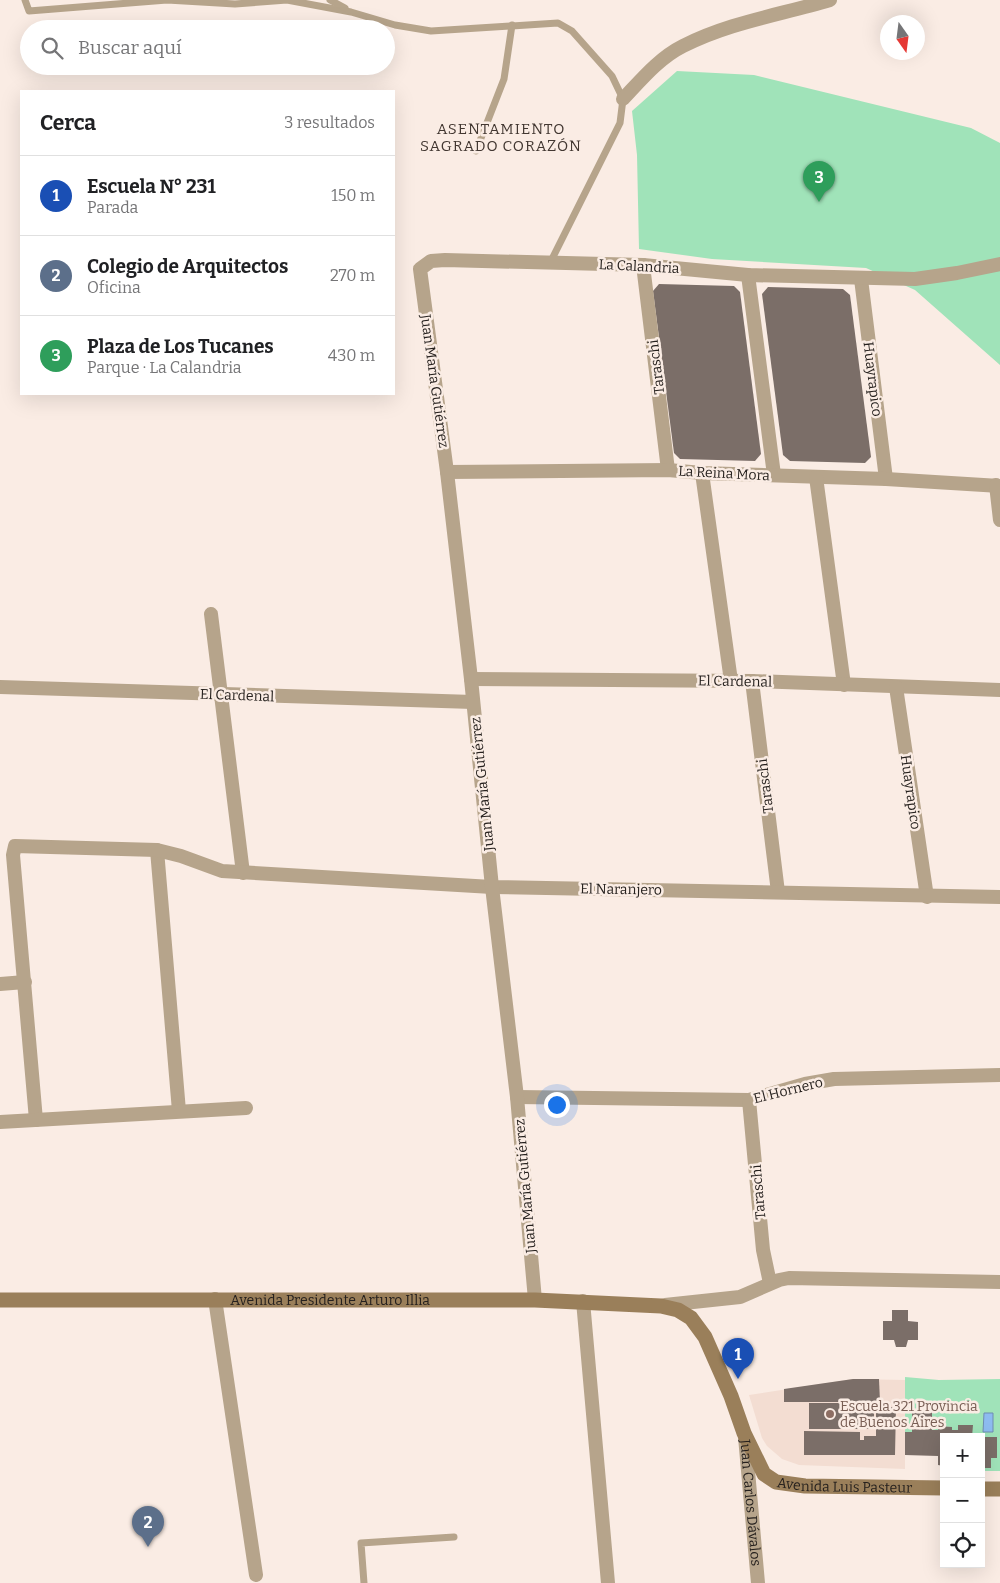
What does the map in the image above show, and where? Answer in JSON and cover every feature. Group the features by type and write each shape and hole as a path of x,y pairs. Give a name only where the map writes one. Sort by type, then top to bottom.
{"street":[{"path":"623,99 652,68 682,46 734,24 830,0"},
{"name":"La Calandria","path":"420,268 431,261 446,260 644,265 748,275 914,279 1000,264"},
{"name":"Taraschi","path":"644,265 668,470"},
{"name":"Juan María Gutiérrez","path":"420,268 447,472 471,679 492,886 517,1096 536,1300"},
{"path":"748,275 774,475"},
{"name":"Huayrapico","path":"861,278 886,478"},
{"name":"La Reina Mora","path":"447,472 668,470 702,473 886,478 998,485"},
{"path":"702,473 731,681"},
{"path":"816,477 844,685"},
{"path":"998,485 1000,520"},
{"path":"211,614 243,873"},
{"name":"El Cardenal","path":"471,679 752,681 1000,690"},
{"name":"Taraschi","path":"752,681 778,892"},
{"name":"Huayrapico","path":"896,686 927,896"},
{"name":"El Cardenal","path":"0,687 473,702"},
{"name":"El Naranjero","path":"25,982 13,855 15,846 157,850 222,871 492,886 1000,897"},
{"path":"157,850 179,1112"},
{"path":"0,984 25,982 36,1120"},
{"name":"El Hornero","path":"517,1096 750,1100 805,1084 834,1079 1000,1075"},
{"name":"Taraschi","path":"750,1100 763,1250 770,1283"},
{"path":"0,1122 246,1108"},
{"path":"661,1306 740,1297 770,1283 789,1278 1000,1282"},
{"path":"215,1299 256,1575"},
{"name":"Avenida Presidente Arturo Illia","path":"0,1300 536,1300 661,1306"},
{"path":"583,1301 608,1583"},
{"name":"Juan Carlos Dávalos","path":"661,1306 678,1310 691,1318 705,1337 715,1356 744,1433 758,1583"},
{"name":"Avenida Luis Pasteur","path":"744,1433 764,1474 776,1482 805,1486 940,1488"},
{"path":"985,1489 1000,1489"}],"lane":[{"path":"25,0 29,11 167,0 235,4 287,0 351,12 380,20"},
{"path":"330,0 351,12"},
{"path":"395,24 431,31 558,22 572,31 612,76 623,99 620,123 550,263"},
{"path":"476,151 504,79 512,25"},
{"path":"364,1583 361,1542 454,1538"}],"shaded area":[{"name":"Escuela 321 Provincia de Buenos Aires","path":"853,1379 905,1380 905,1469 799,1465 782,1459 767,1446 762,1438 749,1395"}],"green space":[{"path":"677,71 754,75 971,128 1000,143 1000,365 915,290 866,268 712,259 639,249 637,155 632,111"},
{"path":"905,1377 939,1380 1000,1379 1000,1471 985,1471 985,1433 972,1433 972,1425 958,1425 958,1430 952,1430 951,1427 938,1426 938,1430 932,1430 932,1410 912,1410 912,1432 905,1432"}],"water":[{"path":"984,1413 993,1413 993,1432 983,1432"}],"building":[{"path":"659,284 734,286 740,292 761,454 755,461 680,459 674,453 653,291"},
{"path":"768,287 843,289 850,295 871,457 865,463 790,461 783,455 762,294"},
{"path":"892,1310 908,1310 908,1321 918,1322 918,1340 908,1340 906,1347 896,1347 894,1340 883,1340 883,1321 892,1321"},
{"path":"853,1379 879,1379 880,1402 784,1402 784,1389"},
{"path":"809,1403 874,1403 874,1429 809,1429"},
{"path":"896,1407 895,1455 804,1455 804,1431 860,1432 860,1440 864,1440 864,1436 876,1436 876,1408"},
{"path":"912,1410 932,1410 932,1430 938,1430 938,1426 952,1427 952,1430 958,1430 958,1425 973,1425 972,1433 940,1433 940,1465 938,1465 938,1456 905,1455 905,1432 912,1432"},
{"path":"985,1437 997,1437 997,1458 991,1458 991,1468 985,1468"}],"place":[{"name":"Plaza de Los Tucanes","path":"819,202"},
{"name":"Escuela N° 231","path":"738,1379"},
{"name":"Escuela 321 Provincia de Buenos Aires","path":"830,1414"},
{"name":"Colegio de Arquitectos","path":"148,1547"}],"district":[{"name":"ASENTAMIENTO SAGRADO CORAZÓN","path":"501,138"}]}
